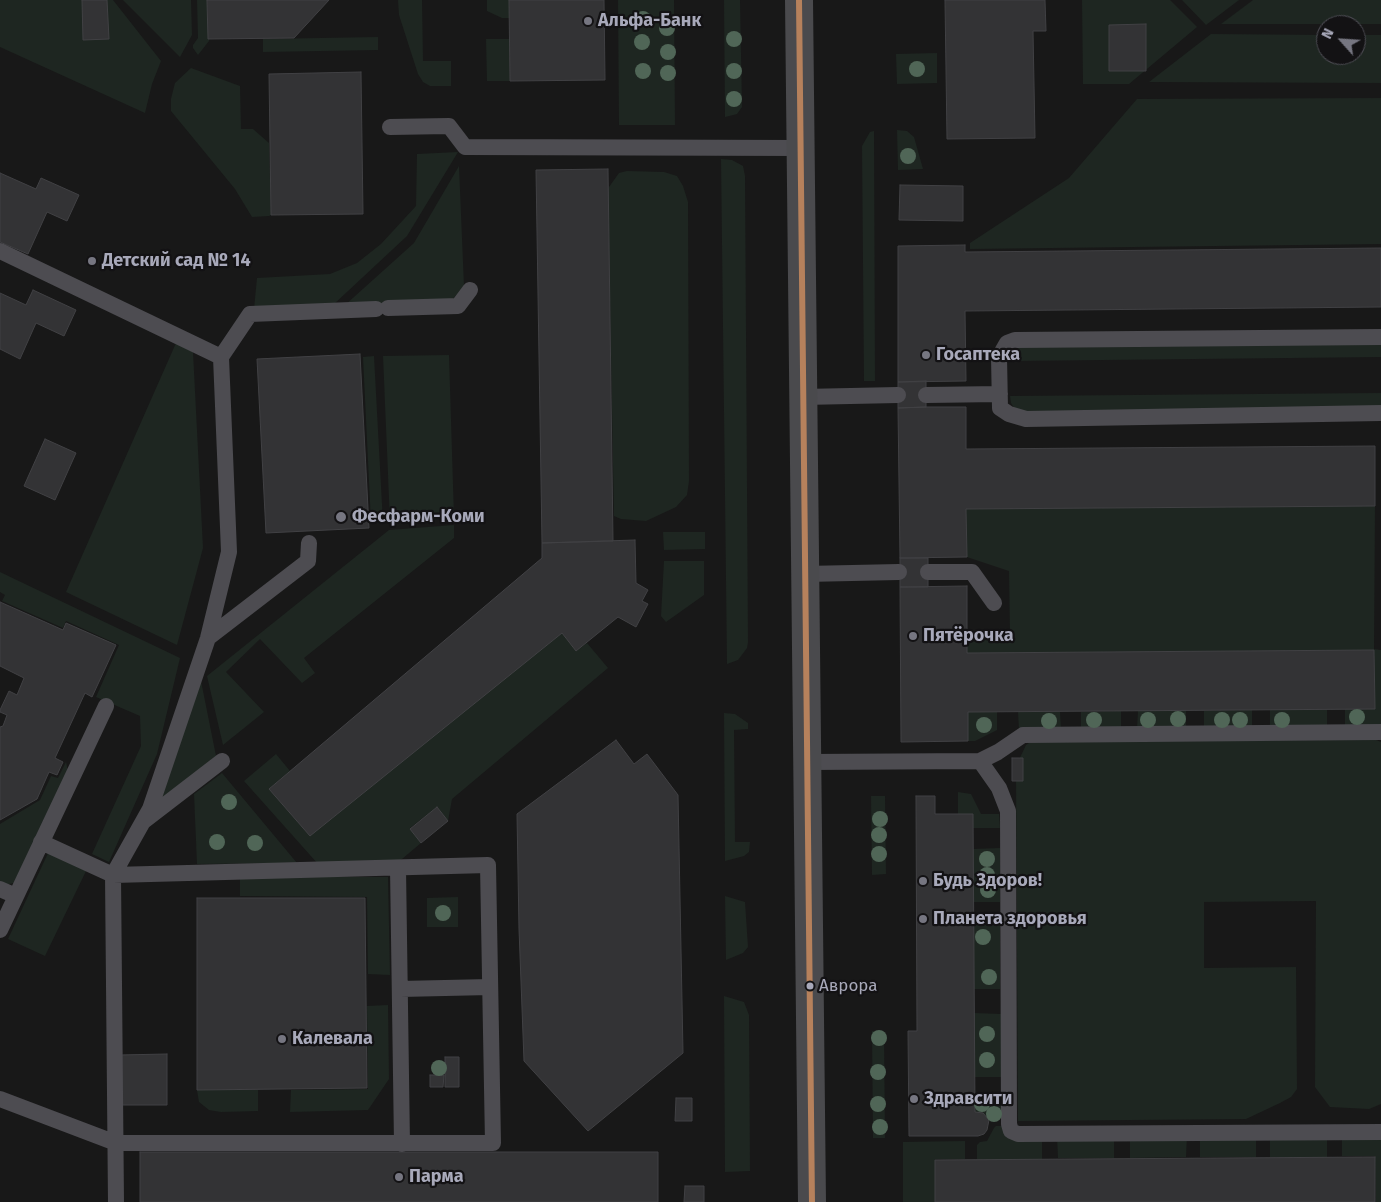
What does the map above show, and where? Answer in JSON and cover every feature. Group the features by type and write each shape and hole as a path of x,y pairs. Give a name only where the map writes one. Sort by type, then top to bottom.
{"main road":[{"path":"799,0 812,1202"}],"lane":[{"path":"390,127 449,126 465,148 800,148"},
{"path":"0,251 221,357"},
{"path":"116,1202 113,876 153,800 208,638 229,552 221,357 250,314 458,306 470,290"},
{"path":"1381,336 1015,340 1007,343 999,357 1000,408 1009,414 1026,419 1381,413"},
{"path":"926,395 1000,394"},
{"path":"803,397 898,395"},
{"path":"208,638 308,561 309,544"},
{"path":"805,574 899,572"},
{"path":"928,572 972,572 994,603"},
{"path":"0,930 106,706"},
{"path":"808,762 980,760 998,752 1022,734 1381,732"},
{"path":"980,760 999,788 1008,811 1011,1131 1018,1134 1381,1132"},
{"path":"143,822 222,761"},
{"path":"0,1099 116,1143 493,1143 488,865 113,876 41,842"},
{"path":"398,868 402,1144"},
{"path":"0,889 16,896"},
{"path":"400,989 490,987"}],"shaded area":[{"path":"0,0 113,0 161,61 152,84 145,113 0,47"},
{"path":"123,0 191,0 192,35 180,57"},
{"path":"197,0 207,0 209,41 198,55 193,48 198,38"},
{"path":"398,0 422,0 423,61 451,61 451,86 430,86 423,82 418,74 399,15"},
{"path":"487,0 509,0 509,18 502,18 487,11"},
{"path":"618,0 674,0 675,125 619,125"},
{"path":"724,0 740,0 742,107 737,114 725,117"},
{"path":"1082,0 1170,0 1197,27 1129,84 1083,84"},
{"path":"1182,0 1239,0 1206,25"},
{"path":"1253,0 1381,0 1381,24 1366,24 1366,15 1316,15 1316,24 1221,24"},
{"path":"1211,34 1316,35 1316,65 1366,65 1366,35 1381,35 1381,83 1149,82"},
{"path":"378,37 378,50 263,52 263,39"},
{"path":"486,39 509,39 510,81 487,81"},
{"path":"937,53 937,83 897,84 896,54"},
{"path":"191,68 240,86 241,129 253,129 269,143 271,215 252,217 235,189 171,111 171,99 175,83"},
{"path":"1381,98 1381,244 970,249 970,243 1069,178 1137,99"},
{"path":"897,130 907,131 914,137 923,169 898,170"},
{"path":"874,131 875,381 864,381 862,146 870,132"},
{"path":"458,152 407,236 333,305 254,309 257,278 330,274 357,263 381,244 416,206 417,154"},
{"path":"721,159 732,160 743,166 745,176 748,642 747,648 738,660 727,664"},
{"path":"459,166 464,286 452,300 344,306 414,243"},
{"path":"627,171 664,172 677,176 683,186 688,202 689,481 687,495 676,507 646,521 621,519 614,516 608,192 609,187 619,173"},
{"path":"176,343 193,352 203,548 177,645 66,592"},
{"path":"1381,343 1381,357 1011,361 1010,353 1013,346"},
{"path":"449,355 454,517 390,522 383,356"},
{"path":"374,356 383,523 371,523 363,357"},
{"path":"1381,393 1381,408 1027,414 1016,411 1011,403 1010,396"},
{"path":"1375,506 1374,649 1381,650 1381,728 1345,727 1345,709 1375,709 1374,650 967,653 967,637 1010,636 1009,571 967,557 966,509"},
{"path":"454,525 454,538 304,658 315,673 302,683 260,639 226,672 264,712 223,745 207,676 389,530"},
{"path":"663,532 705,532 705,549 664,550"},
{"path":"664,561 704,561 704,595 666,622 661,616"},
{"path":"0,572 180,658 157,754 109,862 92,854 141,746 140,716 96,697 119,645 66,621 63,628 2,601 5,595 0,592"},
{"path":"562,633 576,651 587,643 608,668 452,799 448,821 437,807 410,828 421,843 396,864 318,864 244,781 276,754 290,771 269,789 310,836"},
{"path":"201,681 216,756 157,805"},
{"path":"1252,710 1252,728 1204,728 1204,711"},
{"path":"1270,710 1327,710 1327,727 1270,728"},
{"path":"1121,711 1121,729 1081,729 1081,712"},
{"path":"1138,711 1186,711 1186,728 1137,729"},
{"path":"968,712 997,712 997,730 975,741 968,741"},
{"path":"1018,712 1060,712 1061,730 1019,730"},
{"path":"724,713 735,714 748,723 748,729 734,730 735,842 750,842 749,852 744,856 725,861"},
{"path":"1376,740 1381,742 1381,1104 1369,1109 1330,1107 1315,1087 1316,901 1204,902 1204,968 1296,967 1297,1089 1291,1097 1246,1119 1018,1121 1016,775 1017,764 1026,745 1032,741"},
{"path":"66,762 68,771 14,883 4,885 0,883 0,824 40,800 51,776 58,778"},
{"path":"222,773 297,863 197,864 194,794"},
{"path":"958,792 971,794 981,814 999,814 1000,828 973,828 958,814"},
{"path":"871,796 885,796 886,874 872,875"},
{"path":"1000,848 1000,902 973,902 973,849"},
{"path":"49,851 87,869 45,956 8,939"},
{"path":"240,877 388,877 390,975 368,974 367,897 240,896"},
{"path":"725,896 745,902 748,947 743,953 726,960"},
{"path":"458,897 458,927 427,927 427,898"},
{"path":"974,925 1000,925 1000,989 974,989"},
{"path":"724,996 744,1002 749,1015 750,1171 725,1172"},
{"path":"388,1005 389,1079 368,1110 290,1112 291,1090 368,1089 367,1006"},
{"path":"974,1013 1001,1014 1001,1077 974,1077"},
{"path":"872,1031 884,1031 885,1138 873,1138"},
{"path":"197,1090 258,1090 258,1111 221,1112 209,1110 199,1102"},
{"path":"974,1094 1001,1094 1001,1119 988,1119 983,1113 975,1112"},
{"path":"996,1126 1042,1136 1042,1159 977,1159 977,1145 980,1142 987,1141"},
{"path":"1187,1135 1186,1157 1130,1158 1130,1136"},
{"path":"1200,1135 1256,1135 1256,1157 1200,1157"},
{"path":"1270,1135 1327,1135 1327,1157 1270,1157"},
{"path":"1342,1135 1381,1135 1381,1202 1376,1202 1375,1156 1342,1156"},
{"path":"1057,1136 1114,1136 1114,1158 1058,1158"},
{"path":"965,1141 965,1159 935,1159 935,1202 903,1202 903,1142"}],"building":[{"path":"82,0 107,0 109,39 83,40"},
{"path":"207,0 329,0 294,38 208,39"},
{"path":"509,0 604,0 605,80 510,81"},
{"path":"945,0 1045,0 1046,31 1033,31 1035,138 947,139"},
{"path":"1146,24 1146,71 1109,71 1109,25"},
{"path":"361,72 363,214 271,215 269,74"},
{"path":"608,169 613,541 542,543 536,170"},
{"path":"0,173 36,189 41,178 79,195 67,221 47,212 28,254 0,242"},
{"path":"900,185 963,186 963,221 899,220"},
{"path":"965,245 965,252 1381,248 1381,307 965,311 966,381 898,382 898,246"},
{"path":"33,290 76,310 64,336 36,323 20,359 0,349 0,293 26,305"},
{"path":"360,354 369,528 266,533 257,359"},
{"path":"926,381 926,407 898,408 898,382"},
{"path":"966,407 966,449 1375,446 1375,506 966,509 967,557 900,558 898,408"},
{"path":"45,439 76,453 55,500 24,486"},
{"path":"635,540 636,583 648,590 642,601 648,604 636,627 618,617 576,651 562,633 310,836 269,789 542,558 542,543"},
{"path":"900,558 928,558 928,587 900,587"},
{"path":"967,586 967,653 1374,650 1375,709 968,712 968,741 901,742 900,587"},
{"path":"0,602 63,630 66,623 116,645 92,697 85,693 55,758 63,762 57,775 49,772 37,799 0,820 0,727 3,726 7,715 0,712 0,710 9,691 17,695 24,678 0,666"},
{"path":"616,740 634,764 647,754 678,795 683,1053 588,1131 524,1061 517,814"},
{"path":"1012,758 1023,758 1023,781 1012,781"},
{"path":"916,796 935,796 935,814 973,814 975,1112 983,1113 989,1120 987,1130 984,1134 978,1136 909,1136 908,1031 917,1031"},
{"path":"437,807 448,821 421,843 410,829"},
{"name":"Калевала","path":"197,898 365,898 367,1088 197,1090"},
{"path":"167,1054 167,1105 120,1105 119,1055"},
{"path":"445,1057 459,1057 459,1087 445,1087"},
{"path":"430,1075 444,1075 443,1087 430,1087"},
{"path":"676,1098 692,1098 692,1121 675,1121"},
{"name":"Парма","path":"140,1152 658,1152 658,1202 140,1202"},
{"path":"1375,1157 1375,1202 935,1202 935,1160"},
{"path":"685,1186 704,1186 704,1202 684,1202"}],"transit line":[{"path":"799,0 812,1202"}],"place":[{"name":"Альфа-Банк","path":"588,21"},
{"name":"Детский сад № 14","path":"92,261"},
{"name":"Госаптека","path":"926,355"},
{"name":"Фесфарм-Коми","path":"341,517"},
{"name":"Пятёрочка","path":"913,636"},
{"name":"Будь Здоров!","path":"923,881"},
{"name":"Планета здоровья","path":"923,919"},
{"name":"Аврора","path":"810,986"},
{"name":"Калевала","path":"282,1039"},
{"name":"Здравсити","path":"914,1099"},
{"name":"Парма","path":"399,1177"}]}
